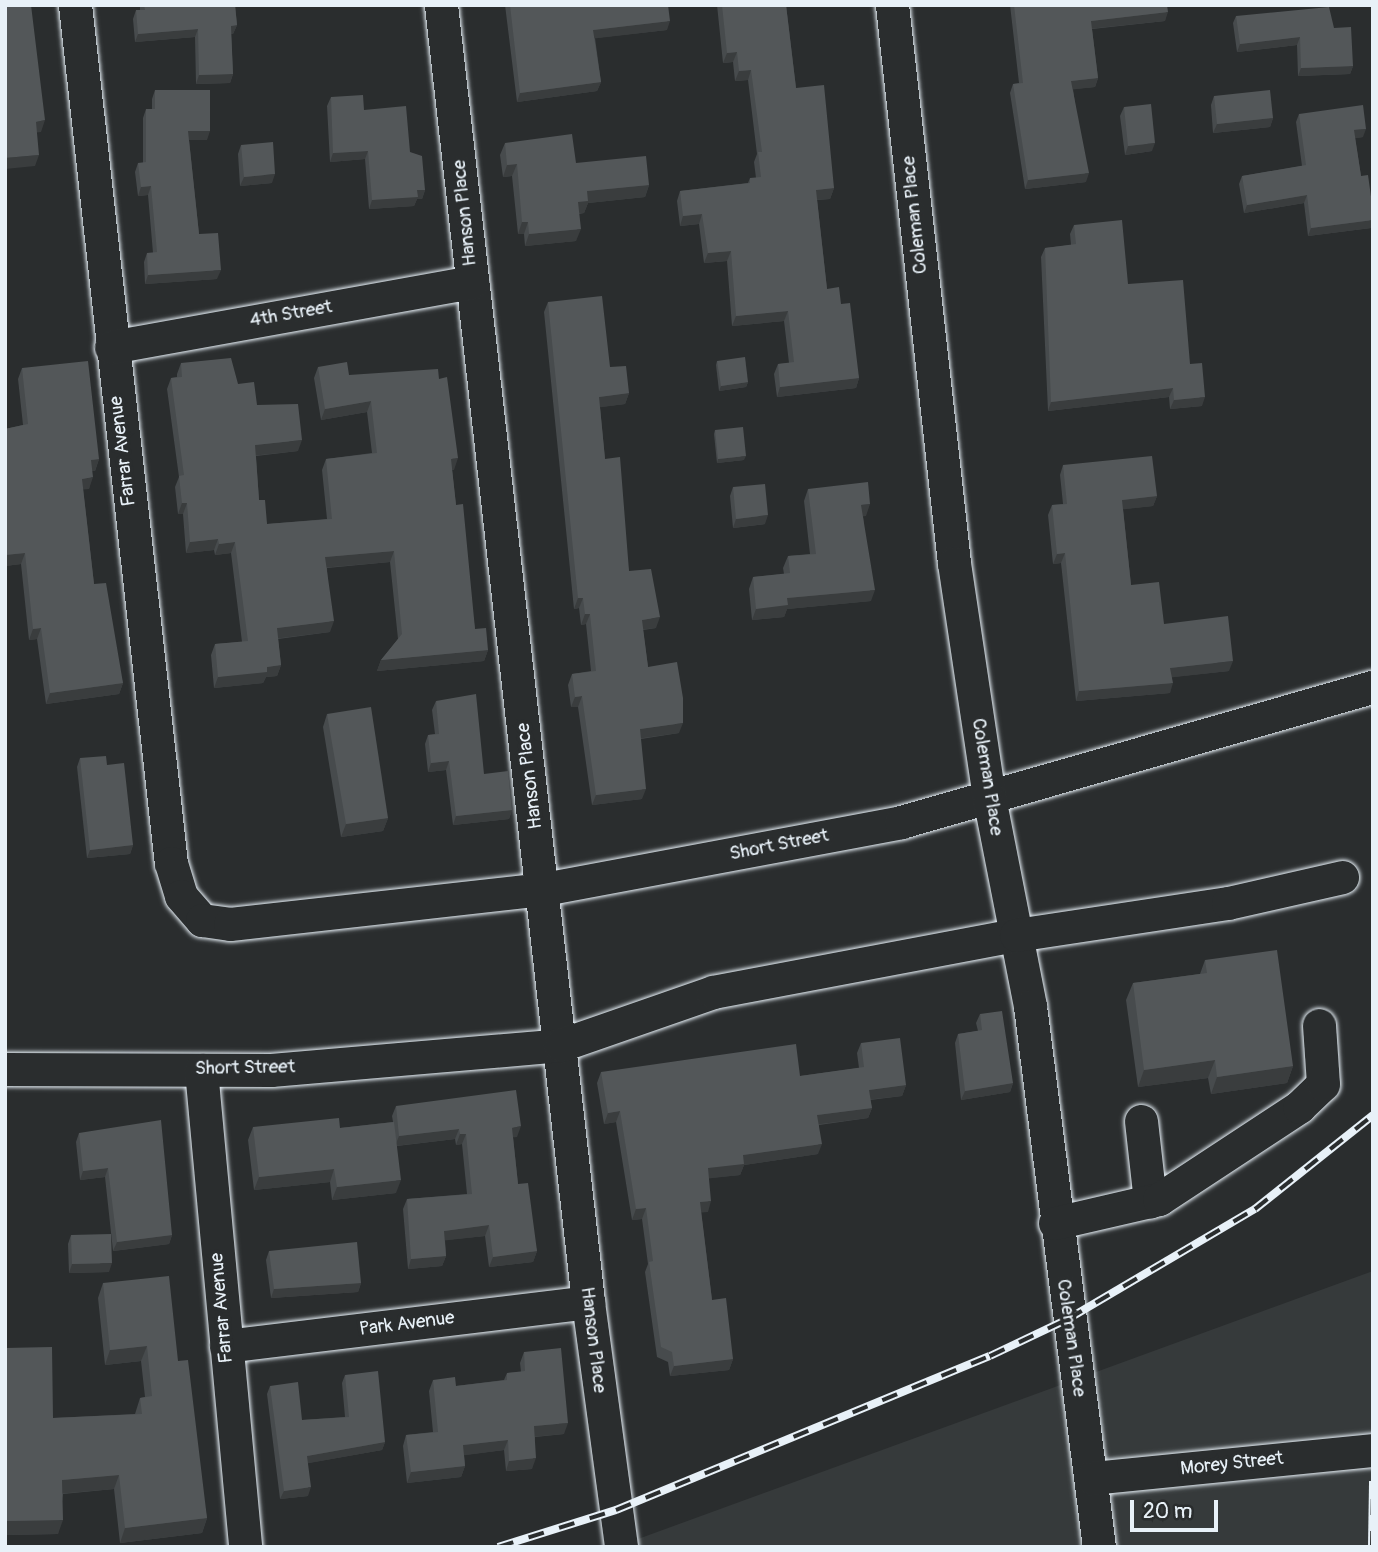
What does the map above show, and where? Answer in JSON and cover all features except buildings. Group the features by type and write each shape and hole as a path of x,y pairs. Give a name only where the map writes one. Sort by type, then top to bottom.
{"street":[{"name":"Farrar Avenue","path":"75,5 111,347 171,863 181,896"},
{"name":"Hanson Place","path":"442,5 544,889 588,1302 621,1547"},
{"name":"Coleman Place","path":"892,5 954,563 989,797 1030,1006 1055,1223 1092,1478 1099,1547"},
{"name":"4th Street","path":"111,347 472,282"},
{"name":"Short Street","path":"181,896 202,920 230,924 544,889 901,822 1373,687"},
{"name":"Short Street","path":"5,1069 271,1070 561,1045 713,992 1016,935 1228,903 1342,877"},
{"path":"1055,1223 1150,1201 1240,1150 1323,1084 1319,1025"},
{"name":"Farrar Avenue","path":"201,1070 245,1547"},
{"path":"1141,1121 1150,1201"},
{"name":"Park Avenue","path":"226,1346 588,1302"},
{"name":"Morey Street","path":"1092,1478 1373,1450"}],"shaded area":[{"path":"1373,1271 1373,1547 616,1547"}],"railway":[{"path":"498,1547 616,1510 990,1356 1068,1319 1255,1209 1373,1115"},
{"path":"1372,1547 1373,1481"}]}
